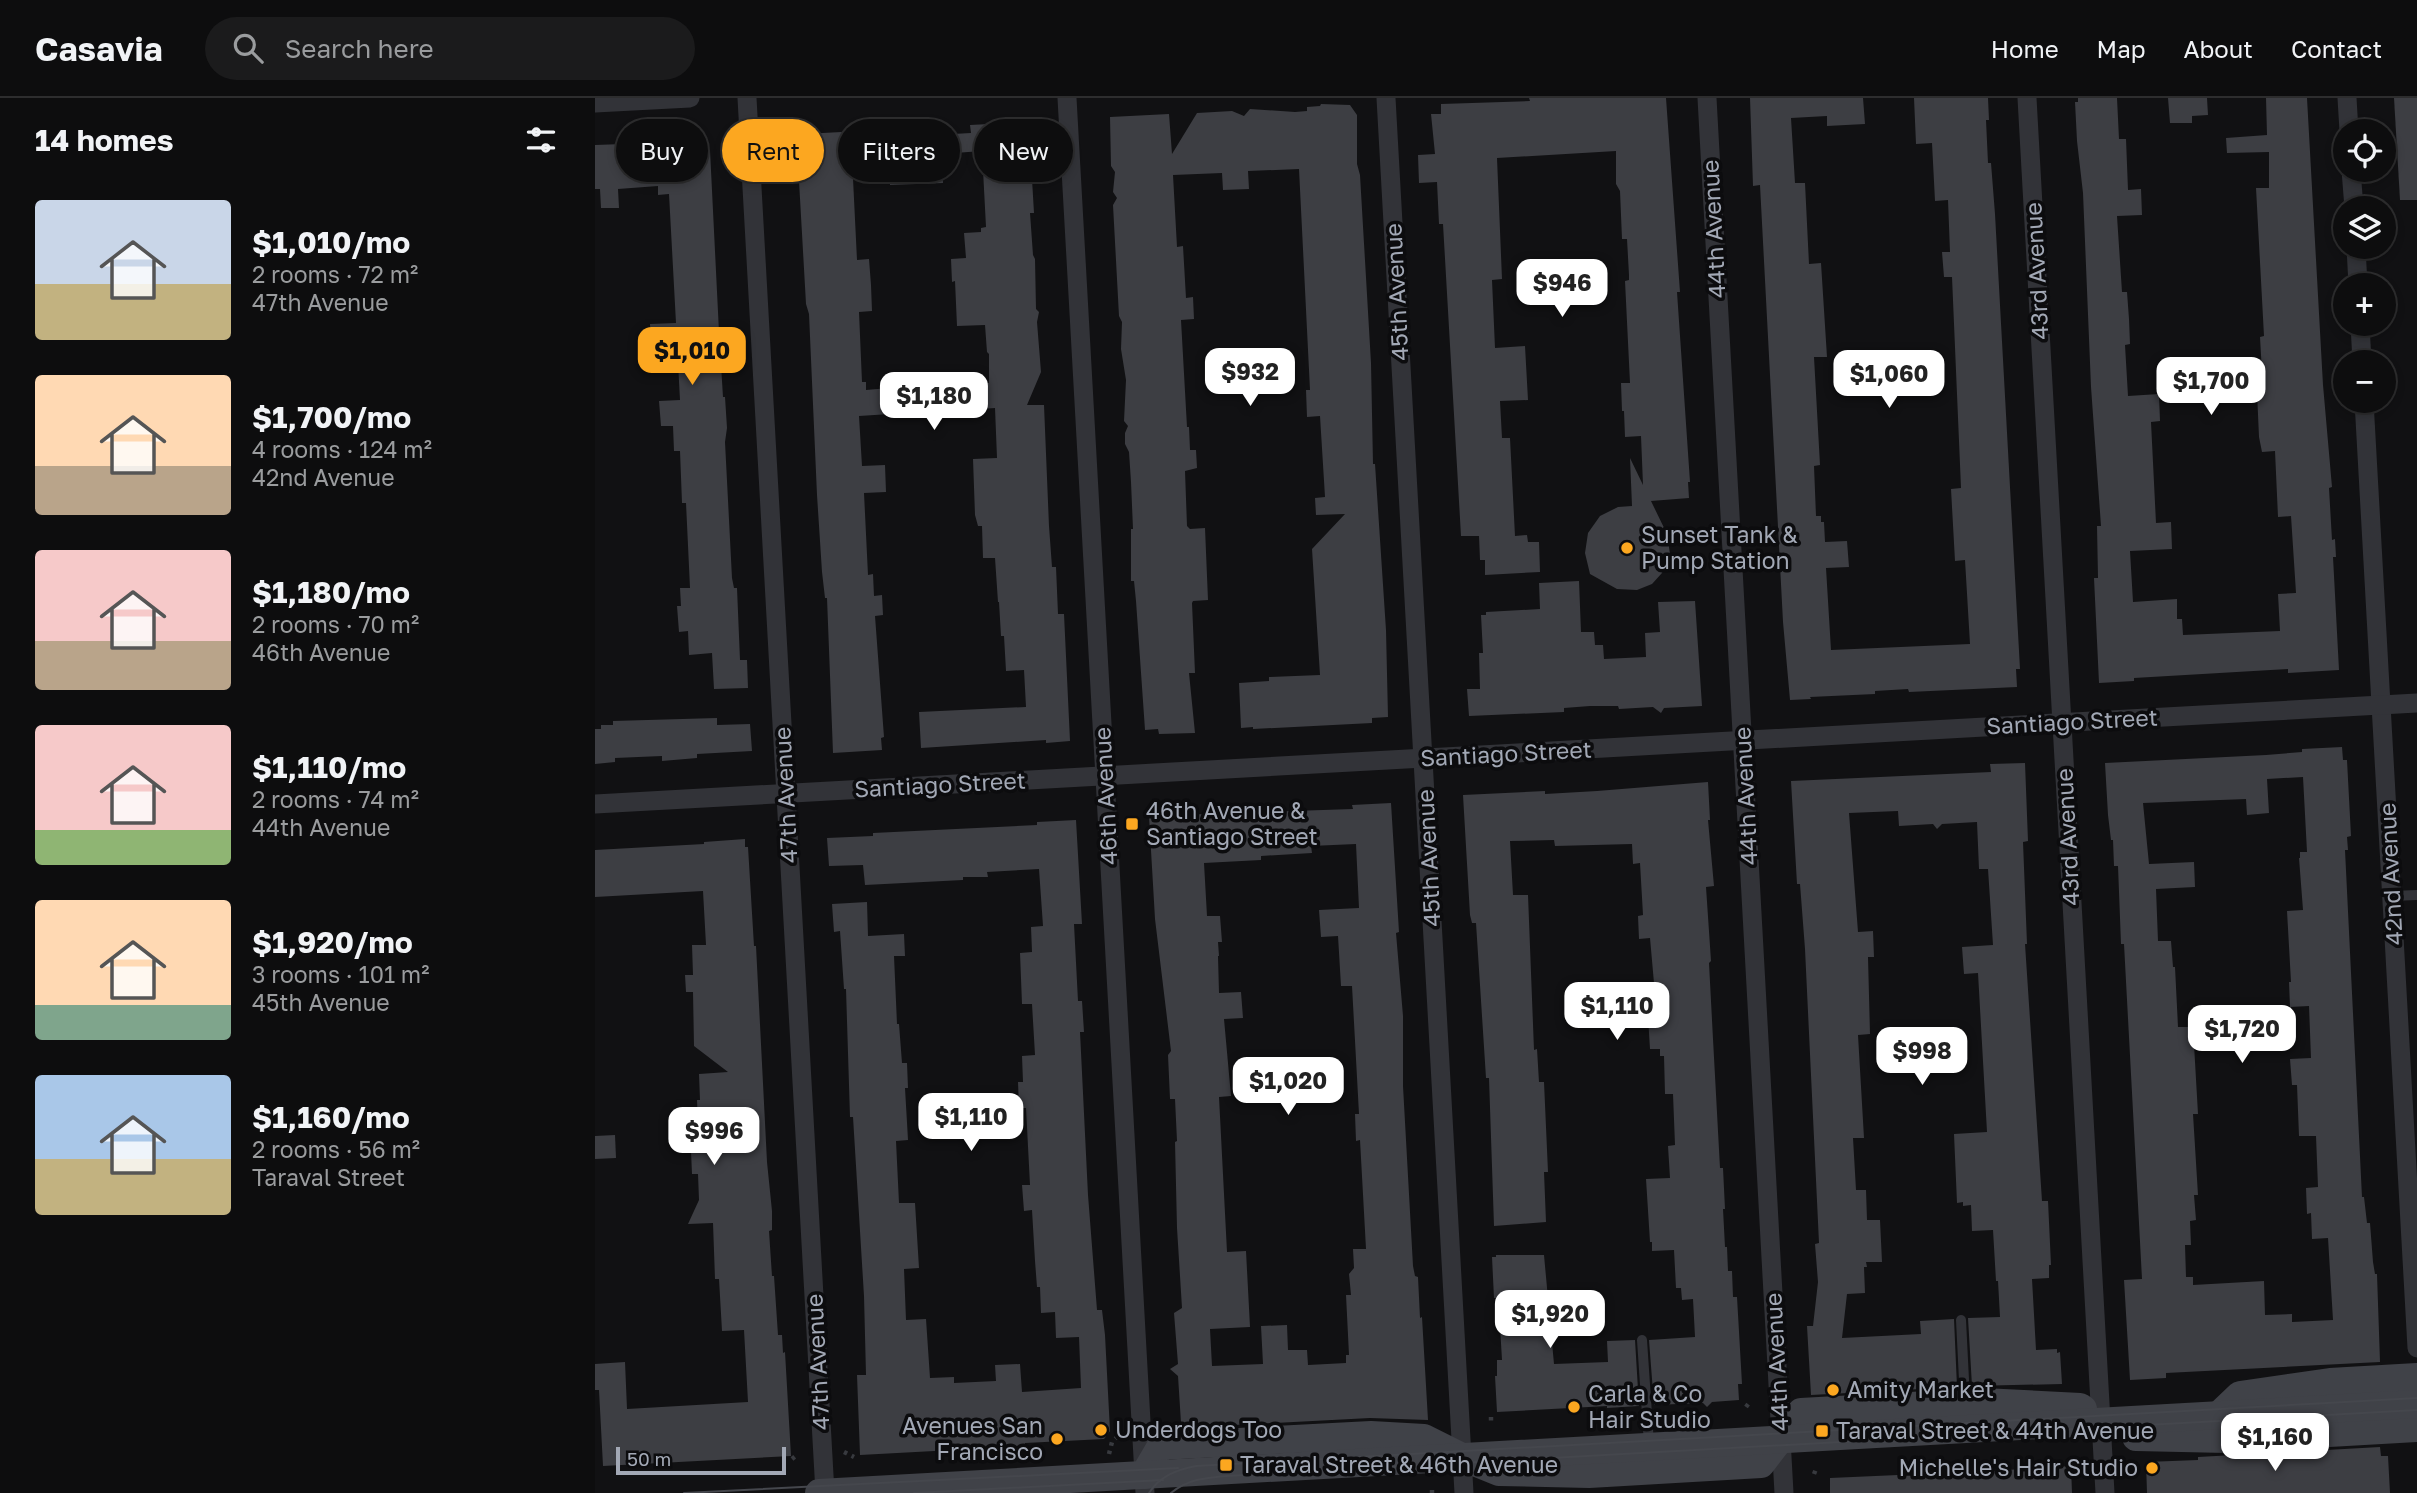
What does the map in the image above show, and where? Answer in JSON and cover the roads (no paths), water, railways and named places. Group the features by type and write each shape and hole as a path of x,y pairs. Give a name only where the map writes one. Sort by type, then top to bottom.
{"street":[{"path":"595,103 690,98"},
{"name":"47th Avenue","path":"747,98 825,1493"},
{"name":"46th Avenue","path":"1067,98 1144,1484"},
{"name":"45th Avenue","path":"1386,98 1464,1493"},
{"name":"44th Avenue","path":"1707,98 1784,1493"},
{"name":"43rd Avenue","path":"2027,98 2105,1493"},
{"path":"2347,98 2348,119"},
{"name":"42nd Avenue","path":"2365,413 2417,1348"},
{"name":"Santiago Street","path":"595,804 2417,703"},
{"path":"2219,1415 2240,1395 2330,1382 2417,1377"},
{"path":"1462,1457 1499,1472 1602,1474 1761,1464 1801,1412 1965,1403 2080,1407 2122,1436 2228,1439 2417,1428"},
{"path":"819,1493 1144,1484 1462,1457 2417,1404"}],"lane":[{"path":"2392,896 2417,895"},
{"path":"1961,1320 1965,1403"},
{"path":"1642,1340 1649,1447"}],"tram line":[{"path":"1149,1493 1158,1482 1169,1475 1196,1466 2417,1398"},
{"path":"1171,1493 1190,1482 1226,1476 2417,1410"},
{"path":"684,1493 1178,1468"},
{"path":"914,1493 1163,1480"}],"place":[{"name":"Sunset Tank & Pump Station","path":"1627,548"},
{"name":"46th Avenue & Santiago Street","path":"1132,824"},
{"name":"Amity Market","path":"1833,1390"},
{"name":"Carla & Co Hair Studio","path":"1574,1407"},
{"name":"Underdogs Too","path":"1101,1430"},
{"name":"Taraval Street & 44th Avenue","path":"1822,1431"},
{"name":"Avenues San Francisco","path":"1057,1439"},
{"name":"Taraval Street & 46th Avenue","path":"1226,1465"},
{"name":"Michelle's Hair Studio","path":"2152,1468"}]}
